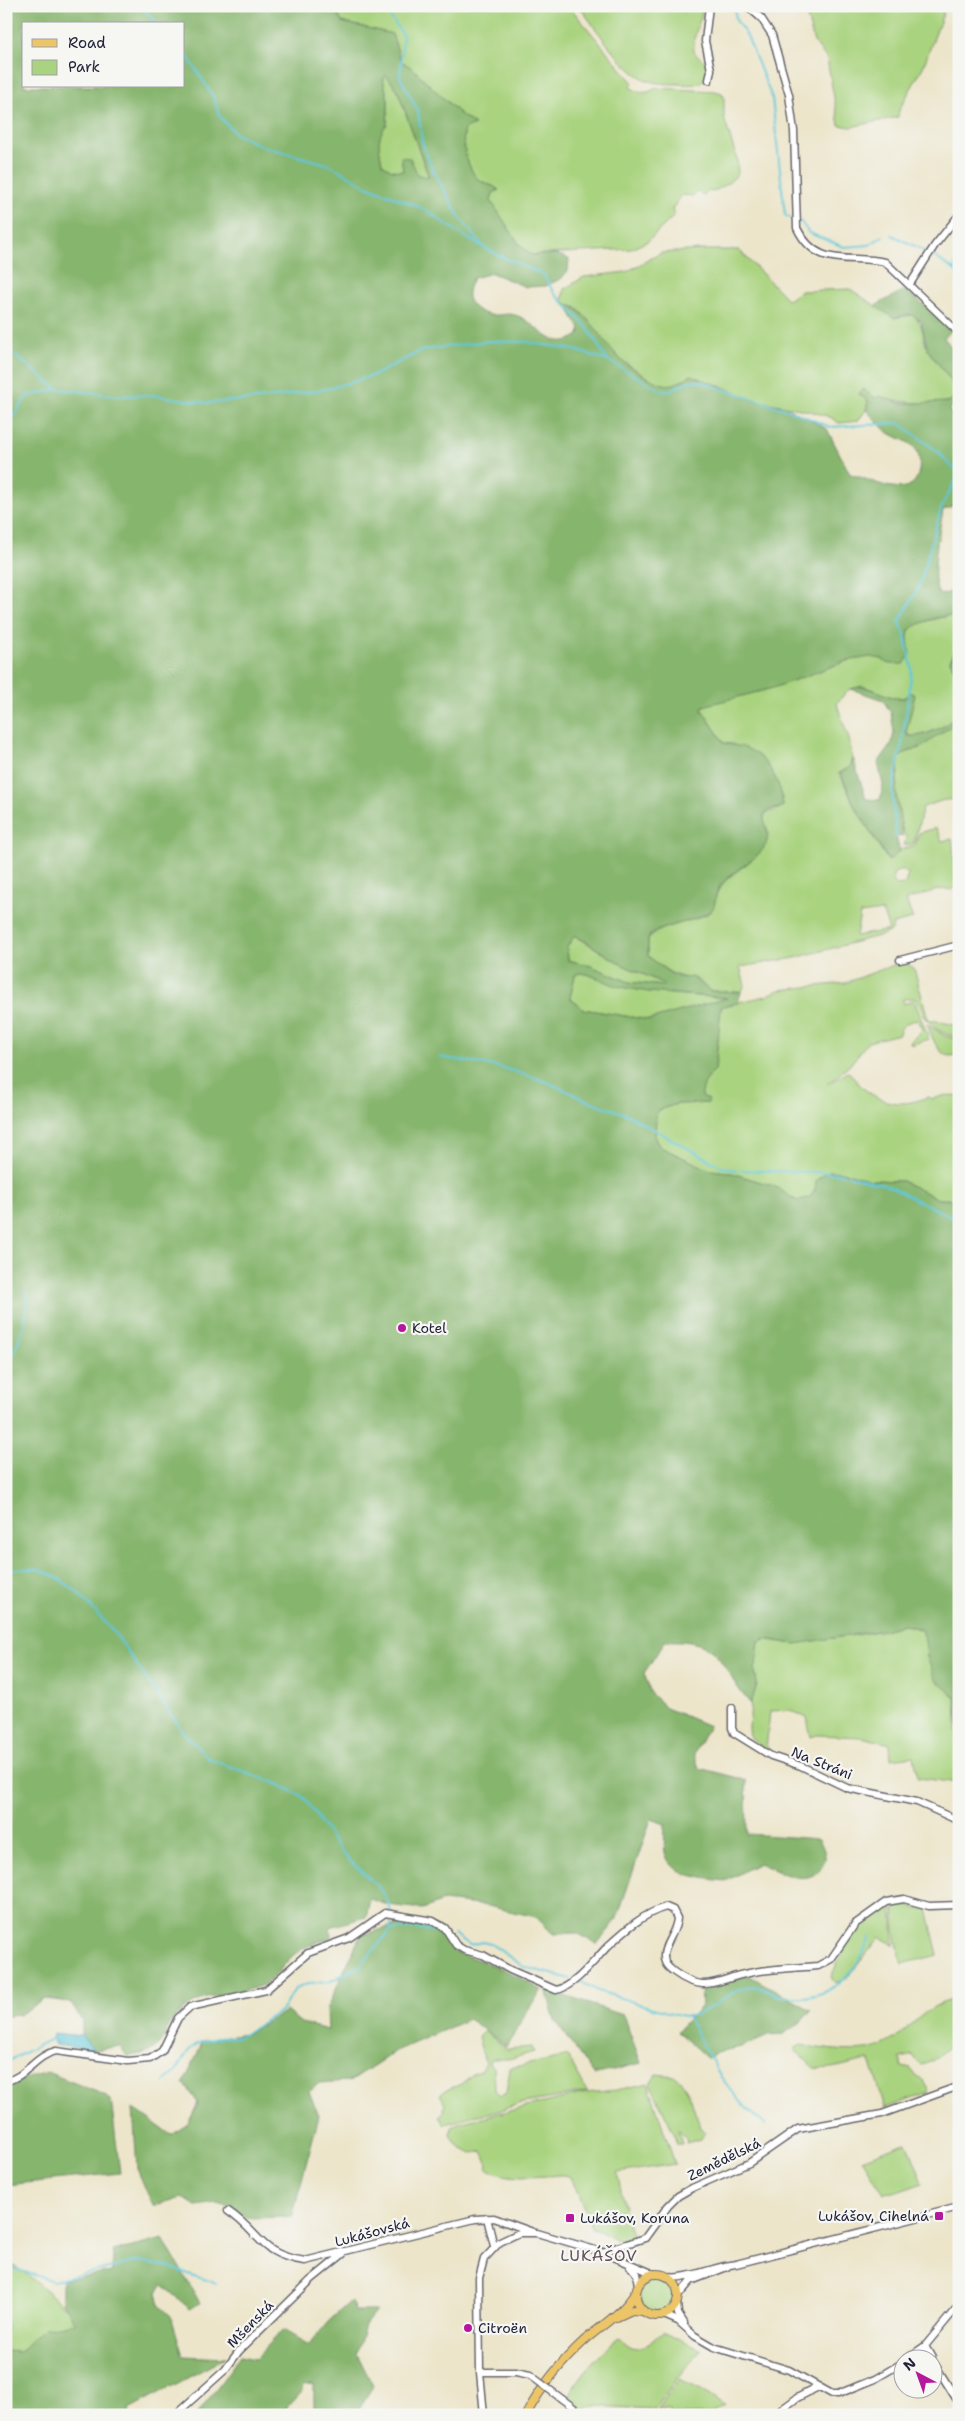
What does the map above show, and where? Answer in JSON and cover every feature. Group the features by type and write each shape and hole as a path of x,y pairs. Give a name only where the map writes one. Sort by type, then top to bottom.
{"main road":[{"path":"526,2415 556,2371 586,2340 630,2301 644,2278 654,2274 669,2277 676,2286 678,2299 672,2310 664,2315 653,2316 639,2310 626,2312 602,2326"},
{"path":"637,2289 637,2303 642,2311"}],"street":[{"path":"709,6 705,41 711,70 709,80"},
{"path":"747,6 761,18 772,35 789,95 794,131 796,219 799,232 811,247 833,257 885,262 959,333"},
{"path":"910,284 935,245 959,214"},
{"path":"900,960 959,945"},
{"name":"Na Stráni","path":"732,1708 732,1728 734,1733 771,1756 801,1766 847,1788 917,1802 959,1821"},
{"path":"6,2081 24,2073 48,2053 56,2051 128,2061 150,2059 162,2051 178,2018 190,2007 266,1990 308,1953 349,1938 375,1918 391,1913 433,1921 445,1928 456,1945 464,1950 483,1955 510,1970 556,1990 571,1984 610,1944 634,1924 652,1912 666,1907 673,1910 677,1918 674,1933 664,1954 666,1963 680,1976 695,1984 709,1985 749,1972 818,1966 825,1963 831,1958 846,1934 855,1924 886,1902 904,1899 920,1904 959,1905"},
{"name":"Zemědělská","path":"602,2252 645,2238 668,2206 678,2196 750,2163 798,2129 882,2114 959,2086"},
{"path":"687,2328 678,2314 678,2299 691,2281 736,2264 959,2207"},
{"name":"Lukášovská","path":"228,2211 270,2251 287,2258 305,2261 475,2219 487,2218 512,2222 537,2233"},
{"path":"487,2218 494,2246"},
{"path":"484,2415 480,2372 478,2278 484,2259 494,2246 513,2235 537,2233 602,2252 654,2274"},
{"name":"Mšenská","path":"175,2415 226,2370 239,2351 311,2280 346,2252"},
{"path":"628,2263 636,2273 637,2289"},
{"path":"669,2277 681,2277 718,2266 736,2264"},
{"path":"922,2348 959,2305"},
{"path":"664,2315 676,2319 695,2336 714,2347 789,2370 832,2394 838,2394 875,2379 892,2368"},
{"path":"480,2372 516,2372 530,2375 562,2398 574,2408 578,2415"},
{"path":"942,2375 959,2403"},
{"path":"774,2415 801,2395 818,2386"}],"green space":[{"path":"6,6 333,6 342,22 392,34 401,61 412,68 459,113 475,125 466,128 464,133 464,147 468,162 478,179 499,190 493,193 491,201 519,244 531,255 556,254 569,259 568,270 562,278 546,286 526,287 492,273 473,278 468,289 469,301 483,313 518,316 546,336 561,341 569,340 579,335 580,329 565,303 574,307 588,320 622,361 645,376 663,384 673,384 691,375 755,400 788,408 827,429 850,474 879,484 900,488 909,486 915,480 919,470 918,453 910,444 884,429 866,410 868,401 859,394 862,389 876,398 880,396 900,403 948,402 956,396 951,381 928,350 921,321 910,314 894,318 875,306 904,290 917,299 951,330 944,338 959,356 959,402 953,405 949,412 959,417 959,503 943,510 936,554 935,578 940,595 951,592 959,582 959,617 947,616 933,619 909,630 910,655 904,664 889,664 882,659 870,657 847,661 773,688 703,706 702,710 724,743 750,750 757,754 769,767 780,790 783,806 765,813 764,819 768,838 763,849 752,860 726,879 717,891 712,910 697,918 664,928 650,935 648,940 648,956 673,975 685,978 692,977 710,991 741,992 738,1003 721,1007 715,1070 706,1082 702,1094 702,1097 709,1100 708,1103 677,1104 659,1110 656,1115 655,1139 660,1147 710,1170 728,1172 774,1186 797,1201 810,1197 815,1190 816,1180 829,1171 843,1172 871,1180 902,1181 938,1199 956,1200 954,1212 959,1227 959,1727 956,1698 935,1679 927,1657 925,1641 921,1630 911,1626 902,1625 884,1630 796,1644 766,1639 759,1642 755,1672 757,1684 751,1704 740,1691 725,1667 710,1650 699,1644 685,1641 665,1641 644,1673 651,1694 666,1708 709,1726 694,1754 699,1768 746,1780 747,1834 819,1839 824,1850 825,1861 815,1874 808,1877 791,1876 759,1863 726,1881 692,1876 670,1863 665,1849 665,1824 651,1819 616,1921 597,1944 577,1933 553,1934 536,1917 488,1906 443,1901 423,1909 388,1905 370,1899 366,1917 330,1927 331,1937 299,1951 266,1983 250,1989 221,1994 202,2000 184,2009 175,2017 158,2045 142,2054 127,2056 120,2046 94,2050 82,2036 82,2021 70,2002 45,1999 19,2015 6,2016","holes":["386,75 397,89 429,177 418,175 410,158 401,157 403,171 392,170 382,164 379,142 381,133 387,124 388,100 383,79","575,935 621,964 664,984 663,986 629,982 591,966 568,960 567,947","580,973 616,986 648,992 727,998 649,1020 583,1009 570,998 575,975"]},
{"path":"333,6 569,6 633,83 630,87 633,89 640,92 649,92 656,88 722,93 724,97 724,118 737,159 738,174 727,184 713,192 709,191 703,195 697,192 694,196 682,195 672,209 674,216 648,241 631,249 531,255 519,244 490,201 493,193 499,190 478,179 471,169 464,147 464,133 466,128 475,125 459,113 412,68 401,61 392,34 342,22"},
{"path":"579,6 704,6 695,38 694,49 695,53 708,64 707,76 698,83 688,85 657,83 639,76 620,59"},
{"path":"804,6 946,6 923,67 899,110 898,117 851,127 839,125 827,59 814,42"},
{"path":"386,75 397,89 429,178 392,170 382,164 378,142 381,132 387,124 388,100 383,79"},
{"path":"739,250 788,300 801,291 850,289 894,318 913,315 922,327 926,345 931,356 953,383 956,396 949,401 939,403 888,400 868,401 866,410 858,421 839,423 830,417 810,411 755,400 715,384 669,386 655,382 621,360 577,308 562,302 564,289 584,277 626,272 661,253"},
{"path":"957,615 959,617 959,642 950,661 957,675 956,715 948,723 928,733 909,736 906,728 915,695 899,698 893,697 861,686 848,690 837,703 850,742 852,758 851,766 840,774 855,807 888,861 900,850 915,845 919,833 936,828 942,841 952,839 956,887 951,890 936,891 906,900 913,919 893,924 892,931 882,935 795,958 740,967 745,985 741,992 710,991 695,978 675,975 648,956 648,940 652,935 665,928 710,912 721,886 755,856 769,833 764,815 783,806 782,796 772,772 733,744 724,743 701,708 718,700 764,690 853,659 874,657 882,659 889,664 910,655 908,637 909,631 912,628 931,620","holes":["902,869 908,874 905,884 897,885 893,881 893,874","882,911 889,930 856,936 860,914"]},
{"path":"959,642 959,720 926,744 905,753 899,759 896,793 903,836 896,837 900,851 889,861 855,807 841,773 838,774 851,766 853,758 866,799 880,800 883,785 878,763 892,743 894,732 891,713 883,700 851,689 859,687 872,689 897,698 905,698 910,692 915,695 906,733 909,736 914,736 935,730 948,723 956,715 957,675 950,661"},
{"path":"959,720 959,799 944,800 923,807 914,843 904,846 906,837 899,820 896,793 899,759 902,754 920,748"},
{"path":"574,935 621,964 664,984 663,986 629,982 591,966 568,960 567,947"},
{"path":"905,963 914,968 928,1019 959,1026 959,1037 944,1033 931,1024 922,1012 916,998 903,999 904,1004 914,1000 929,1039 911,1045 910,1042 923,1029 918,1020 909,1022 904,1025 899,1034 868,1042 849,1066 827,1084 848,1072 862,1087 886,1101 902,1103 928,1097 933,1099 946,1095 959,1097 959,1227 950,1199 938,1199 902,1181 871,1180 843,1172 817,1180 815,1190 810,1197 797,1201 774,1186 728,1172 710,1170 660,1147 655,1139 656,1115 659,1110 677,1104 708,1103 702,1098 701,1094 703,1086 715,1070 721,1006 766,996 779,990 845,983 896,964"},
{"path":"580,973 591,975 618,986 676,994 729,998 649,1020 583,1009 570,998 575,975"},
{"path":"927,1024 945,1036 959,1040 959,1054 952,1056 942,1052 934,1042"},
{"path":"903,1625 921,1630 927,1646 927,1657 943,1686 956,1699 959,1783 918,1778 914,1756 891,1759 890,1744 862,1737 817,1735 811,1737 807,1718 790,1710 770,1711 766,1750 750,1738 751,1704 757,1684 755,1672 759,1642 771,1640 790,1643 818,1640 861,1634"},
{"path":"896,1902 918,1909 927,1909 938,1955 902,1964 894,1925"},
{"path":"889,1905 892,1905 894,1945 880,1937 847,1978 835,1983 831,1977 846,1943 856,1930"},
{"path":"409,1921 438,1927 456,1952 503,1969 542,1990 525,2014 507,2047 469,2019 396,2051 350,2081 319,2083 309,2092 319,2115 292,2217 246,2218 231,2207 217,2203 196,2206 182,2197 153,2206 137,2169 133,2108 171,2135 188,2124 198,2103 184,2083 203,2041 246,2034 286,2011 301,2023 328,2030 327,2008 360,1936"},
{"path":"748,1975 811,2010 802,2021 784,2034 768,2035 741,2047 716,2052 708,2059 677,2031 702,2005 701,1991"},
{"path":"546,1990 623,2015 641,2063 594,2075 555,2020"},
{"path":"959,1999 959,2041 951,2045 932,2061 920,2065 913,2055 900,2058 902,2067 911,2069 916,2076 923,2079 929,2093 885,2108 870,2060 821,2069 814,2068 794,2049 801,2045 853,2051 873,2049 892,2040 935,2006"},
{"path":"484,2031 507,2049 532,2047 534,2052 509,2059 490,2059 489,2064 494,2067 495,2090 501,2096 506,2092 510,2068 568,2056 587,2092 518,2104 496,2112 471,2116 444,2125 439,2116 443,2113 445,2104 440,2094 459,2085 474,2073 480,2072 485,2062 478,2037"},
{"path":"47,2072 102,2094 111,2100 120,2173 6,2185 6,2085"},
{"path":"656,2074 675,2076 686,2089 697,2119 705,2132 701,2139 686,2143 687,2139 678,2129 682,2144 676,2144 674,2133 650,2083"},
{"path":"648,2083 675,2164 617,2173 625,2207 623,2211 634,2239 615,2240 592,2227 571,2177 562,2175 516,2177 493,2172 487,2169 488,2165 482,2151 472,2153 463,2150 451,2134 452,2127 458,2123 586,2093 617,2090"},
{"path":"907,2142 923,2183 894,2193 884,2194 862,2159"},
{"path":"163,2239 200,2303 190,2309 162,2285 157,2292 160,2306 171,2316 183,2356 225,2358 129,2409 130,2415 6,2415 6,2351 19,2352 44,2328 76,2323 62,2302 62,2280 112,2272 113,2252"},
{"path":"6,2256 10,2264 27,2274 82,2322 6,2363"},
{"path":"657,2278 669,2283 674,2295 669,2307 657,2312 645,2307 640,2295 645,2283"},
{"path":"351,2301 355,2311 376,2311 365,2325 357,2354 373,2386 355,2415 314,2415 314,2384 304,2385 302,2392 280,2415 197,2415 240,2356 255,2359 283,2330 309,2345 329,2321"},
{"path":"663,2332 702,2350 687,2365 654,2409 592,2406 584,2410 571,2400 571,2393 581,2376 605,2349 619,2338 636,2348 649,2344"},
{"path":"679,2379 703,2391 724,2406 710,2415 671,2415 670,2410 657,2409"}],"water":[{"path":"53,2033 82,2036 94,2050 55,2045 52,2038"}],"waterway":[{"path":"141,6 156,22"},
{"path":"383,6 403,35 400,77 418,111 422,142 432,168 458,215 482,245"},
{"path":"734,6 736,20 747,36 772,98 785,215 801,222 809,233 844,247 869,245 883,236"},
{"path":"185,53 213,96 220,117 236,134 262,146 330,165 367,186 424,209 470,240 500,256 544,275 554,293 587,327 607,360 662,391 672,390 687,382 699,381 791,411 830,427 899,423 937,451 959,474"},
{"path":"892,235 929,253 957,272"},
{"path":"959,252 955,266 959,283"},
{"path":"6,433 12,419 27,396 57,389 120,396 152,395 208,403 267,398 320,390 349,383 374,375 423,350 488,341 527,342 575,350 606,360"},
{"path":"6,348 57,389"},
{"path":"896,837 892,793 902,743 912,669 905,634 899,622 919,587 942,506 959,474"},
{"path":"440,1057 500,1067 545,1081 586,1100 626,1114 722,1167 736,1170 838,1173 886,1185 959,1221"},
{"path":"6,1368 22,1332 27,1292"},
{"path":"6,1569 38,1569 57,1577 78,1593 115,1633 183,1732 209,1759 273,1782 300,1795 306,1800 341,1851 384,1894 389,1904 391,1916 390,1931"},
{"path":"164,2082 175,2073 189,2050 197,2044 216,2038 240,2037 282,2010 295,1989 310,1983 329,1982 360,1966 390,1931 414,1928 446,1933"},
{"path":"454,1934 470,1945 482,1942 491,1944 524,1967 571,1979"},
{"path":"577,1981 601,1992 643,2005 685,2016 692,2015 700,2013 740,1989 751,1986 782,1996 813,1996 826,1991 838,1984 857,1964 870,1937"},
{"path":"687,2016 721,2077 740,2102 765,2125"},
{"path":"6,2062 53,2038"},
{"path":"6,2266 53,2281 139,2261 166,2266 217,2284"}],"place":[{"name":"Kotel","path":"402,1328"},
{"name":"Lukášov, Cihelná","path":"939,2216"},
{"name":"Lukášov, Koruna","path":"570,2218"},
{"name":"Citroën","path":"468,2328"}],"district":[{"name":"LUKÁŠOV","path":"599,2255"}]}
